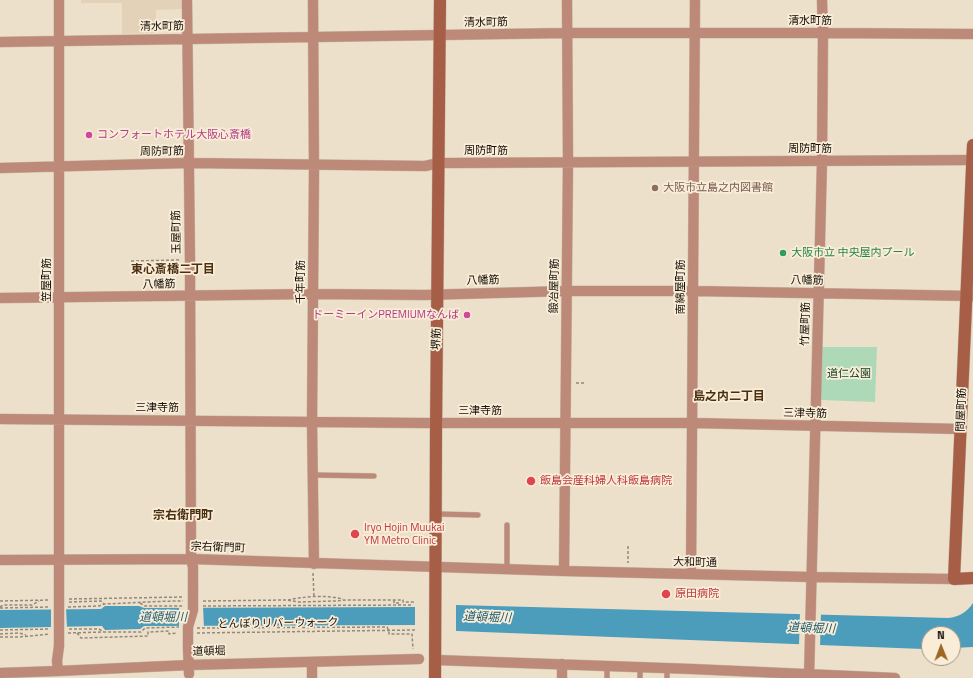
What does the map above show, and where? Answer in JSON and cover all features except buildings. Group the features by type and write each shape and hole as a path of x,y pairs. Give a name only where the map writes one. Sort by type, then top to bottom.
{"main road":[{"name":"堺筋","path":"436,678 436,423 440,0"},
{"name":"問屋町筋","path":"954,579 961,429 970,296 973,145"},
{"path":"954,579 973,578"}],"street":[{"name":"笠屋町筋","path":"58,672 59,0"},
{"name":"玉屋町筋","path":"187,0 191,559 193,587 193,610 188,628 189,669"},
{"name":"千年町筋","path":"313,0 314,164 312,422 314,564"},
{"name":"鍛冶屋町筋","path":"564,572 568,162 566,33 567,0"},
{"name":"南綿屋町筋","path":"692,574 692,291 695,0"},
{"name":"竹屋町筋","path":"809,676 822,161 822,0"},
{"name":"清水町筋","path":"0,42 566,33 973,34"},
{"name":"周防町筋","path":"0,168 188,163 425,166 438,163 973,160"},
{"name":"八幡筋","path":"0,298 437,294 567,291 692,291 970,296"},
{"name":"三津寺筋","path":"0,419 693,424 961,429"},
{"name":"宗右衛門町","path":"0,560 191,559 436,567"},
{"name":"大和町通","path":"436,567 564,572 954,579"},
{"name":"道頓堀","path":"0,673 42,675 58,672 189,669 312,662 416,659"},
{"path":"436,660 640,667 691,673 895,678"},
{"path":"312,662 312,678"},
{"path":"562,664 562,678"}],"lane":[{"path":"313,475 374,476"},
{"path":"436,514 478,515"},
{"path":"507,525 507,570"},
{"path":"607,666 607,678"},
{"path":"640,667 640,678"}],"path":[{"path":"131,261 190,260"},
{"path":"628,546 628,573"},
{"path":"314,564 314,598"},
{"path":"69,599 184,597"},
{"name":"とんぼりリバーウォーク","path":"203,601 286,600 299,598 335,597 346,600"},
{"path":"0,601 48,600"},
{"name":"とんぼりリバーウォーク","path":"286,600 298,602 346,600 403,600 403,602 415,602"},
{"path":"394,600 394,602 400,603 400,605"},
{"path":"0,607 3,605 32,605 40,601"},
{"path":"66,602 101,601 104,604 140,603 147,601 188,601"},
{"path":"140,603 145,606 179,606"},
{"name":"とんぼりリバーウォーク","path":"203,606 413,605"},
{"name":"とんぼりリバーウォーク","path":"204,628 387,627 389,631"},
{"path":"69,629 99,628 104,632"},
{"path":"67,634 141,632 145,628 180,628"},
{"path":"169,628 169,634 177,634"},
{"path":"0,630 54,629"},
{"name":"とんぼりリバーウォーク","path":"192,633 415,630"},
{"path":"77,633 81,638 148,636 148,632 169,631"},
{"path":"389,631 389,634 412,634 416,659"},
{"path":"0,634 19,633 28,636"},
{"path":"0,638 51,634"}],"shaded area":[{"path":"81,0 183,0 183,9 156,10 156,33 122,34 122,3 81,3"}],"green space":[{"name":"道仁公園","path":"821,347 877,347 875,402 820,400"}],"water":[{"name":"道頓堀川","path":"973,603 973,647 961,648 961,626 921,626 921,649 457,631 415,625 144,626 140,629 105,630 102,626 0,628 0,610 101,609 105,606 139,606 144,608 415,607 455,605 948,618 962,614"}],"pier":[{"path":"456,603 456,633 415,627 415,605"},
{"path":"179,606 203,606 204,628 179,628"},
{"path":"51,607 66,607 67,629 51,629"},
{"path":"800,612 821,612 820,647 799,646"}],"place":[{"name":"コンフォートホテル大阪心斎橋","path":"89,135"},
{"name":"大阪市立島之内図書館","path":"655,188"},
{"name":"大阪市立 中央屋内プール","path":"783,253"},
{"name":"ドーミーインPREMIUMなんば","path":"467,315"},
{"name":"飯島会産科婦人科飯島病院","path":"531,481"},
{"name":"Iryo Hojin Muukai YM Metro Clinic","path":"355,534"},
{"name":"原田病院","path":"666,594"}],"district":[{"name":"東心斎橋二丁目","path":"173,270"},
{"name":"島之内二丁目","path":"729,397"},
{"name":"宗右衛門町","path":"183,516"}]}
